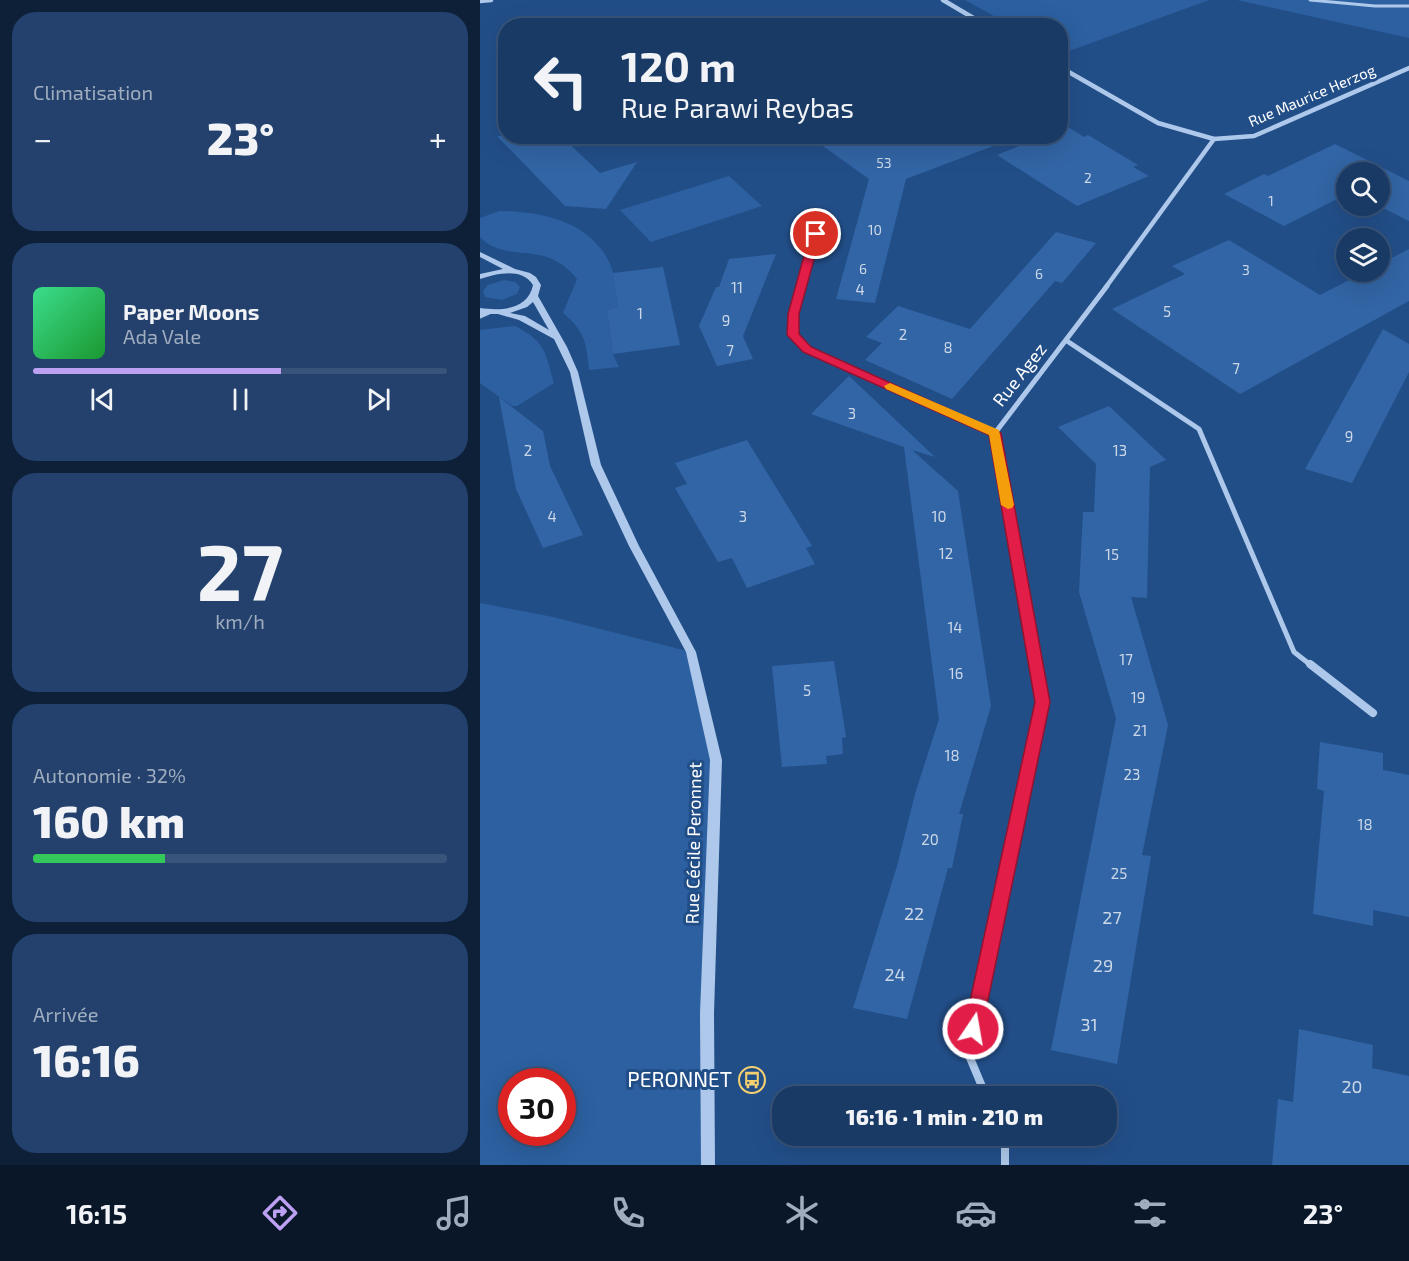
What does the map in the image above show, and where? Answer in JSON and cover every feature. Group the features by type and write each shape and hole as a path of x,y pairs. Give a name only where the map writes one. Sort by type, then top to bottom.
{"street":[{"path":"480,1 491,0"},
{"path":"943,0 973,18"},
{"name":"Rue Maurice Herzog","path":"1068,72 1158,123 1214,139 1254,135 1409,68"},
{"name":"Rue Agez","path":"982,1086 968,1053 1042,702 995,433 1067,341 1214,139"},
{"path":"816,234 794,314 793,335 807,350 995,433"},
{"path":"480,254 515,272"},
{"path":"480,277 494,272 515,272"},
{"name":"Rue Cécile Peronnet","path":"515,272 530,276 535,280 537,291 534,296 574,372 596,465 634,546 691,652 716,760 707,1012 708,1165"},
{"path":"480,316 489,312 520,307 534,296"},
{"path":"489,312 522,318 558,338"},
{"name":"Rue Agez","path":"1067,341 1200,429 1294,652 1373,713"},
{"path":"1005,1146 1005,1165"}],"lane":[{"path":"1311,0 1375,6 1409,6"}],"shaded area":[{"path":"965,0 1209,0 1068,51 1068,18 997,18"},
{"path":"1237,0 1409,0 1409,38"},
{"path":"729,176 762,206 651,242 620,210"},
{"path":"499,211 533,213 566,222 593,240 604,253 612,269 615,283 618,307 607,310 613,354 619,367 589,370 583,338 576,326 563,313 577,279 565,267 552,259 539,255 502,250 480,237 480,218"},
{"path":"504,280 515,282 520,287 517,294 502,300 485,297 483,291 488,285"},
{"path":"515,326 539,343 554,383 517,406 512,406 480,383 480,330"},
{"path":"480,603 553,617 691,652 716,760 708,1165 480,1165"}],"building":[{"path":"1068,127 1084,137 1088,135 1138,165 1133,167 1149,176 1077,206 997,155 1024,144 1068,144"},
{"path":"505,144 569,144 600,173 637,162 606,209 565,206"},
{"path":"820,144 998,144 906,179 875,303 836,299 869,179"},
{"path":"1335,144 1371,162 1336,162 1336,200 1284,226 1224,194 1264,174 1268,176"},
{"path":"1390,172 1409,181 1409,221 1390,212"},
{"path":"1056,232 1096,243 1062,283 1055,281 952,399 865,360 882,343 866,337 898,306 970,329"},
{"path":"1229,240 1320,295 1345,282 1390,282 1390,259 1409,249 1409,301 1240,394 1112,309 1185,274 1172,266"},
{"path":"776,254 743,336 753,359 717,366 699,326 716,287 719,287 729,259"},
{"path":"663,267 680,345 613,354 607,310 618,307 613,273"},
{"path":"1383,329 1409,344 1409,372 1352,483 1305,469"},
{"path":"849,376 935,457 912,450 958,491 991,706 959,814 963,814 952,868 948,868 907,1019 853,1008 939,719 904,447 811,414"},
{"path":"499,397 543,431 550,466 583,535 543,548 516,489"},
{"path":"1109,406 1166,460 1150,467 1147,598 1131,597 1168,725 1142,855 1151,856 1117,1064 1051,1050 1116,718 1079,592 1083,512 1094,512 1096,464 1058,427"},
{"path":"747,440 812,546 806,548 815,564 747,588 732,558 718,562 675,488 687,484 675,463"},
{"path":"834,661 846,737 842,738 843,754 826,756 827,764 782,767 772,666"},
{"path":"1320,742 1383,753 1383,770 1409,775 1409,917 1373,910 1373,926 1313,914 1324,791 1317,789"},
{"path":"1299,1029 1373,1045 1372,1068 1409,1076 1409,1165 1272,1165 1278,1099 1293,1102"}],"slow traffic":[{"path":"890,386 995,433 1008,505"}],"place":[{"name":"PERONNET","path":"752,1080"}],"route":[{"path":"816,234 794,314 793,335 807,350 995,433 1042,702 973,1029"}]}
